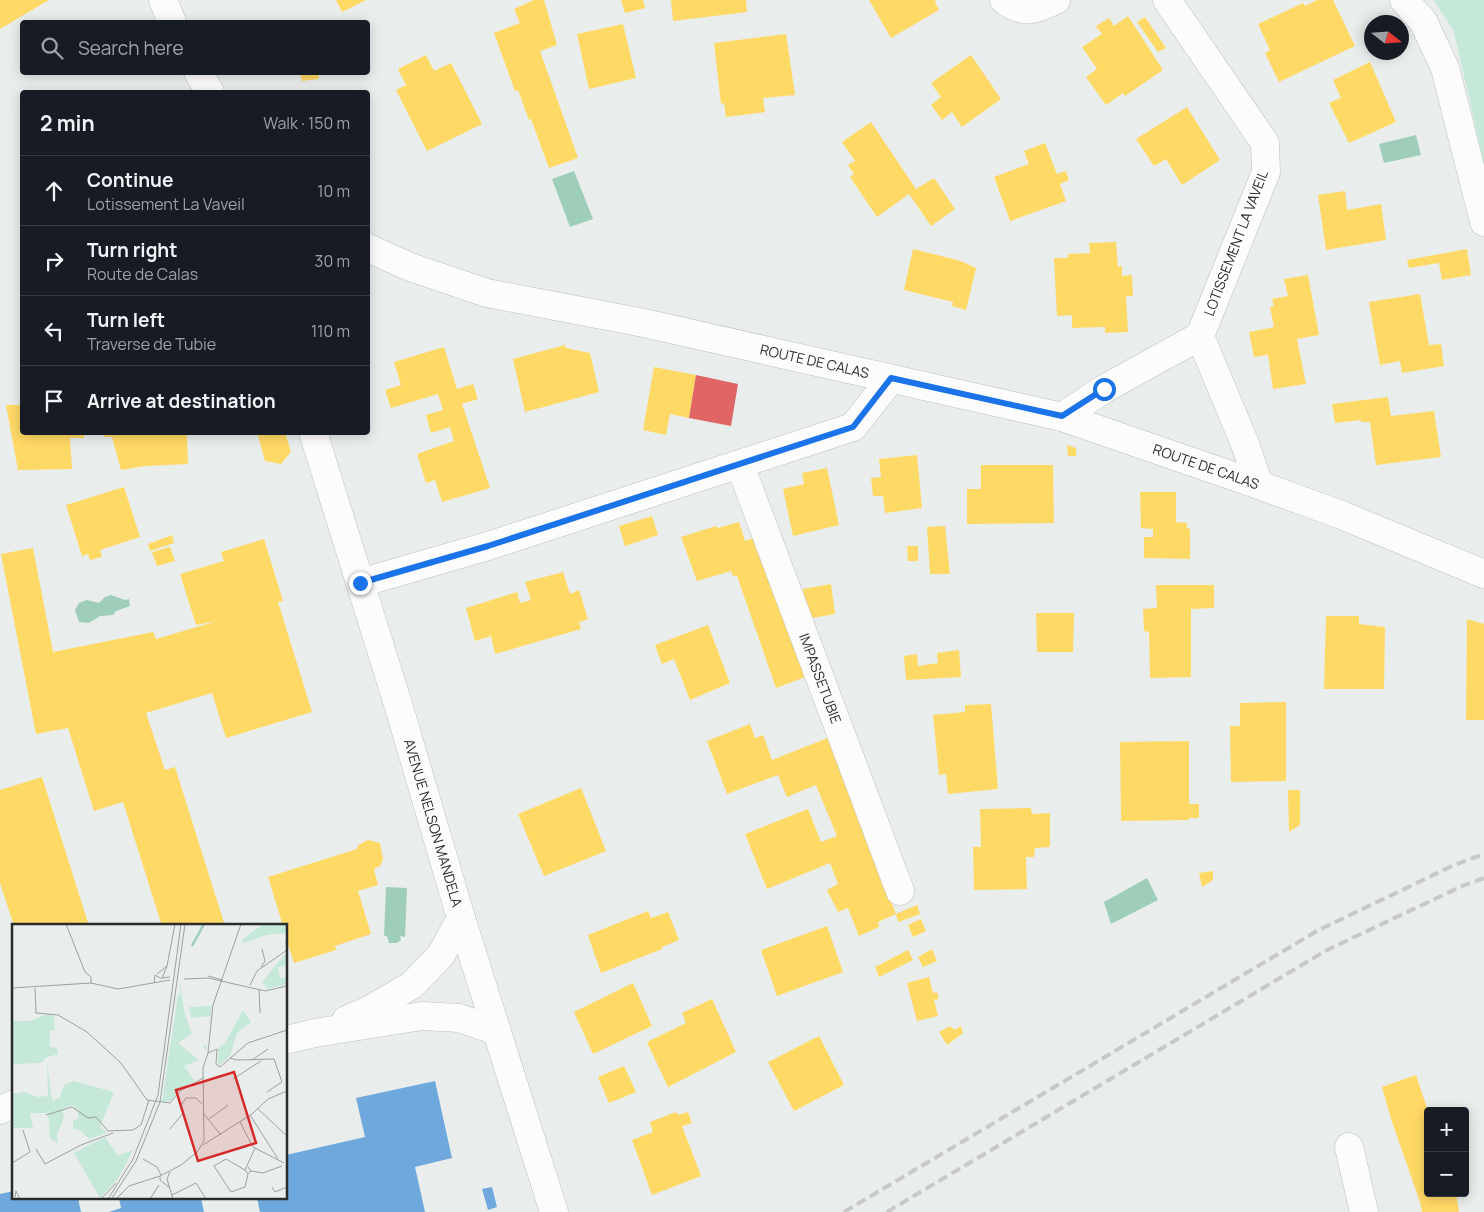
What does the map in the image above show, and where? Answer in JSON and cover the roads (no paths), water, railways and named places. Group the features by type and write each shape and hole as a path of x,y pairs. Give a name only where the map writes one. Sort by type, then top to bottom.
{"street":[{"path":"163,0 171,20"},
{"path":"1004,0 1014,8 1034,10 1056,0"},
{"name":"LOTISSEMENT LA VAVEIL","path":"1167,0 1265,144 1266,172 1200,336"},
{"path":"1404,0 1423,21 1445,68 1484,222"},
{"path":"200,75 209,90"},
{"name":"ROUTE DE CALAS","path":"370,249 410,268 487,293 644,323 1062,416 1259,484 1344,516 1484,574"},
{"path":"1062,416 1104,389 1200,336 1245,444 1259,484"},
{"path":"360,583 488,546 853,427 891,378"},
{"name":"AVENUE NELSON MANDELA","path":"314,435 398,704 461,918 554,1212"},
{"name":"IMPASSETUBIE","path":"740,464 900,890"},
{"path":"315,1033 371,1009 412,985 441,955 461,918"},
{"path":"288,1040 315,1033 422,1016 459,1018 497,1031"},
{"path":"0,1110 12,1105"},
{"path":"1349,1147 1364,1212"}],"railway":[{"path":"844,1212 1317,931 1452,866 1484,854"},
{"path":"887,1212 1327,950 1460,887 1484,878"}]}
